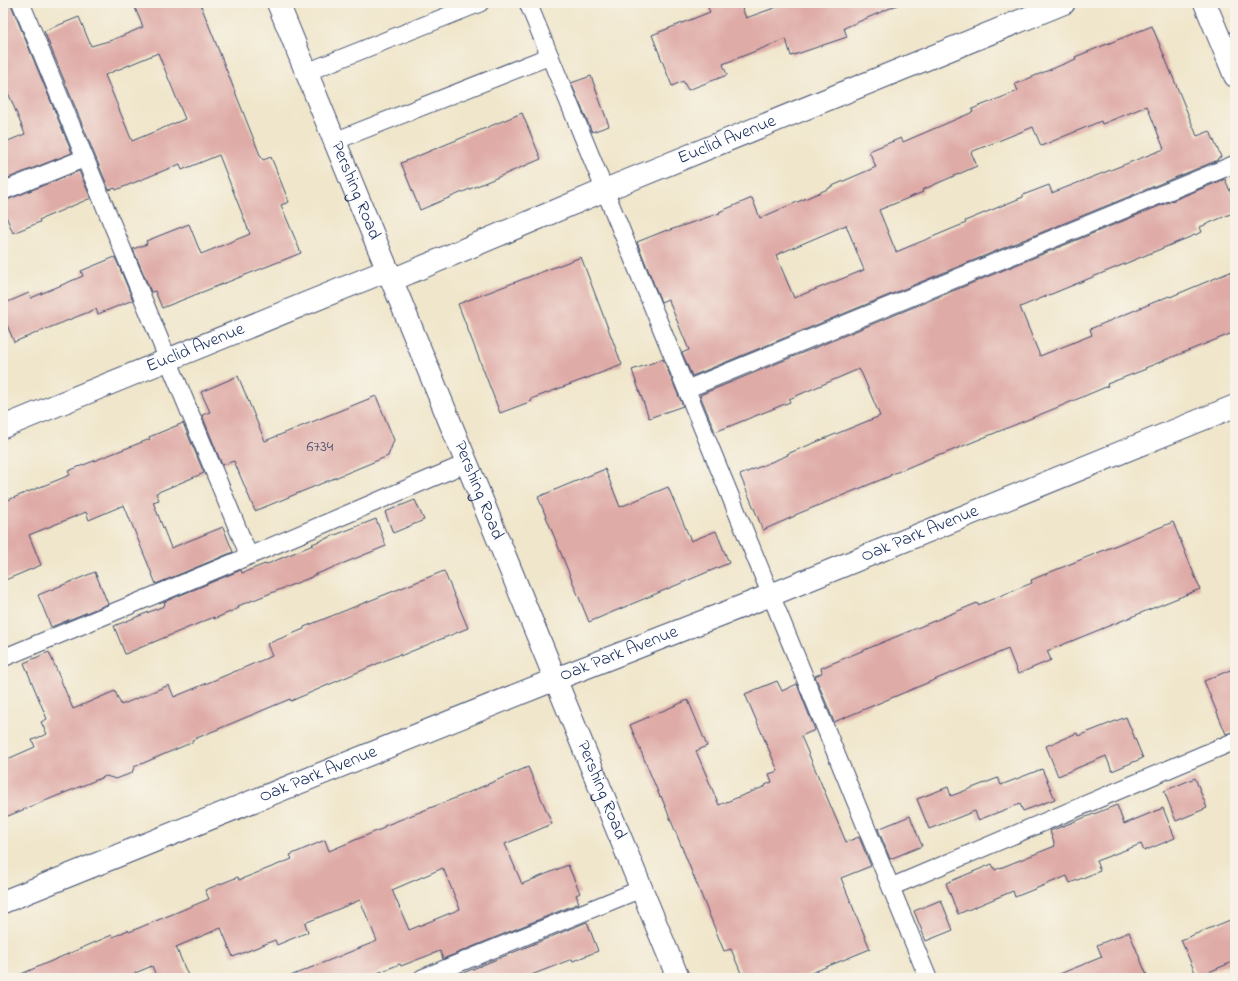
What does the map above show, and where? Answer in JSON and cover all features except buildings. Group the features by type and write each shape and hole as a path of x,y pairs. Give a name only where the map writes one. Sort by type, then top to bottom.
{"street":[{"name":"Pershing Road","path":"278,3 678,978"},
{"name":"Euclid Avenue","path":"3,427 168,360 390,275 605,190 1064,3"},
{"path":"1205,3 1235,76"},
{"name":"Oak Park Avenue","path":"3,902 556,679 771,595 1235,406"}],"lane":[{"path":"21,3 249,556"},
{"path":"307,72 480,3"},
{"path":"528,3 928,978"},
{"path":"335,141 550,56"},
{"path":"3,191 85,158"},
{"path":"687,389 1235,164"},
{"path":"3,658 249,556 467,463"},
{"path":"891,887 1235,741"},
{"path":"422,978 642,889"}]}
